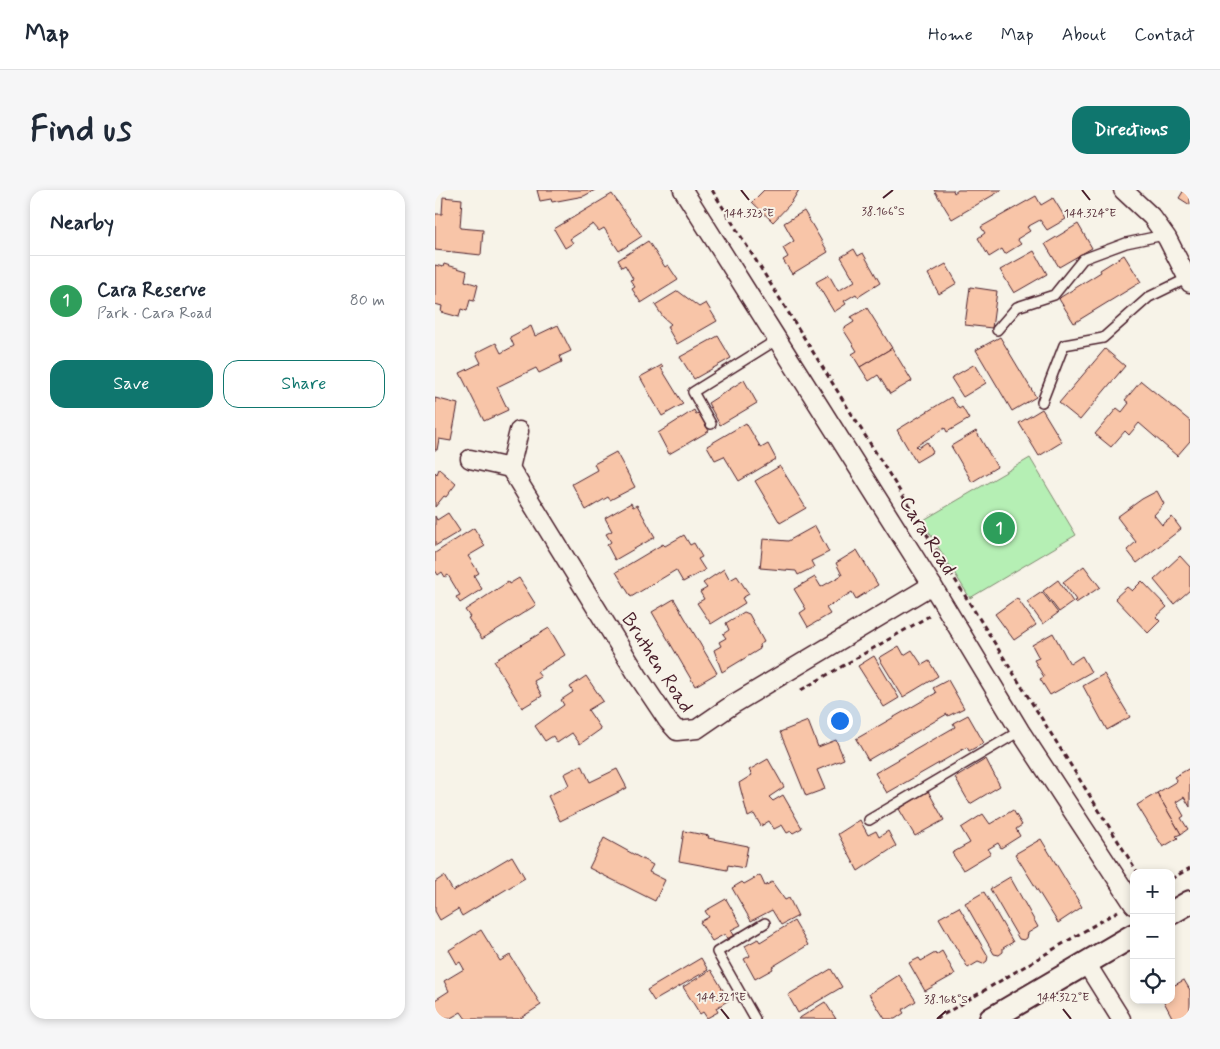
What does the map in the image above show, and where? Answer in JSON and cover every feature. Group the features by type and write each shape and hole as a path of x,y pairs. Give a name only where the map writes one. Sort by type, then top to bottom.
{"street":[{"name":"Cara Road","path":"683,190 932,585 1020,731 1130,899"},
{"path":"1123,190 1152,217 1165,235 1189,280"},
{"path":"470,459 510,468 519,431"},
{"name":"Bruthen Road","path":"510,468 638,676 668,721 677,731 697,729 732,705 932,585"},
{"path":"1175,911 1190,902"},
{"path":"991,1019 1130,937"},
{"path":"1087,963 1121,1019"}],"lane":[{"path":"997,330 1017,307 1054,295 1083,259 1126,243 1165,235"},
{"path":"1042,402 1064,345 1103,338 1149,297 1189,280"},
{"path":"711,424 693,392 778,339"},
{"path":"869,820 1020,731"},
{"path":"755,1019 717,952 765,924"}],"path":[{"path":"712,190 1136,869"},
{"path":"801,690 930,615"},
{"path":"1175,877 1190,868"},
{"path":"936,1019 1130,906"}],"green space":[{"path":"1030,458 1076,535 970,598 922,521"}],"building":[{"path":"537,190 595,190 584,196 552,202 551,199 540,201"},
{"path":"764,190 799,190 791,203 773,222 752,202"},
{"path":"934,190 953,190 954,193 958,190 1002,190 952,219"},
{"path":"1184,190 1190,190 1190,205 1179,198"},
{"path":"612,194 642,236 619,251 604,228 599,231 593,224 570,239 573,243 565,248 554,229"},
{"path":"1036,196 1041,205 1053,198 1066,219 1047,230 1040,220 1027,227 1030,231 1017,239 1021,244 1005,254 1002,249 989,257 978,238 985,233 981,227"},
{"path":"443,197 462,199 460,228 483,230 481,255 435,250 435,214 442,214"},
{"path":"804,211 828,252 792,274 783,260 788,257 783,248 794,241 784,223"},
{"path":"1078,224 1092,248 1059,267 1045,244"},
{"path":"648,241 665,267 668,265 678,280 641,303 632,289 635,287 630,280 633,279 625,265 622,267 618,260"},
{"path":"854,249 858,256 863,253 880,283 858,297 856,294 844,301 846,304 834,312 816,282 829,275 838,291 855,281 841,257"},
{"path":"1034,251 1047,274 1014,293 1000,270"},
{"path":"1124,255 1141,282 1074,323 1059,299"},
{"path":"444,264 467,271 465,281 478,285 474,301 470,300 467,311 461,309 459,317 441,312 442,306 435,304 435,265 443,267"},
{"path":"946,264 957,283 939,294 928,274"},
{"path":"970,287 997,291 992,328 965,325"},
{"path":"678,291 699,307 706,303 717,321 677,344 667,327 671,324 663,317 655,305"},
{"path":"867,308 892,348 860,367 852,354 857,351 843,329 854,322 851,317"},
{"path":"558,325 571,351 560,356 562,362 539,373 536,368 497,387 508,410 484,421 460,373 481,363 476,353 496,343 501,353 514,346 510,337 531,326 535,336"},
{"path":"718,336 731,358 694,379 680,357"},
{"path":"1000,337 1036,397 1012,411 976,350"},
{"path":"892,348 912,381 890,394 878,375 869,381 860,367"},
{"path":"1105,349 1125,366 1080,420 1059,403"},
{"path":"975,364 986,383 963,397 951,378"},
{"path":"662,365 663,367 661,368 683,404 662,416 640,377"},
{"path":"744,380 757,403 720,425 708,403"},
{"path":"1141,381 1190,421 1190,441 1177,456 1139,423 1129,435 1125,431 1111,447 1095,434 1117,408 1122,412 1129,403 1125,400"},
{"path":"951,397 959,409 962,407 969,419 947,432 945,428 916,446 918,448 927,442 933,452 916,462 897,430"},
{"path":"435,398 458,404 451,441 439,439 437,450 435,450"},
{"path":"1042,409 1062,442 1039,456 1019,423"},
{"path":"694,410 696,414 699,413 709,431 669,454 658,433"},
{"path":"746,423 761,448 768,444 776,459 739,481 724,456 715,460 707,446"},
{"path":"976,431 997,467 972,482 951,446"},
{"path":"616,452 635,487 610,500 608,497 586,510 572,484 597,470 594,464"},
{"path":"780,466 806,508 780,523 755,481"},
{"path":"439,469 456,484 435,507 435,472 437,474"},
{"path":"1157,491 1164,504 1154,515 1162,525 1172,517 1181,529 1137,563 1127,550 1136,542 1117,517"},
{"path":"631,503 633,507 637,505 655,537 615,560 607,545 611,542 606,534 612,531 605,518"},
{"path":"448,513 460,531 435,546 435,516 437,520"},
{"path":"815,526 829,552 811,561 814,567 798,575 796,571 760,568 763,539 788,541"},
{"path":"474,528 485,546 468,556 479,573 474,576 482,589 460,603 456,597 460,595 448,575 445,577 442,572 438,575 435,570 435,553"},
{"path":"684,535 690,545 694,543 702,557 698,559 705,570 683,582 676,570 631,597 616,572 663,544 665,546"},
{"path":"857,550 878,585 856,599 852,592 826,608 830,614 808,627 800,613 806,609 794,589 815,577 821,587 842,575 836,563"},
{"path":"1180,556 1190,567 1190,590 1174,604 1154,580"},
{"path":"1084,566 1100,587 1076,603 1074,601 1076,600 1063,582"},
{"path":"724,569 730,580 737,576 749,594 742,598 745,603 711,624 697,603 704,599 700,592 707,588 703,583"},
{"path":"519,578 536,605 482,639 465,610 508,582 509,584"},
{"path":"1058,580 1073,602 1059,612 1043,591"},
{"path":"1142,581 1167,607 1156,617 1160,621 1148,633 1115,598 1127,587 1132,591"},
{"path":"1042,592 1058,613 1043,624 1027,602"},
{"path":"1017,598 1036,625 1014,640 995,614"},
{"path":"674,599 717,673 695,686 652,612"},
{"path":"744,612 749,614 764,642 759,645 760,649 722,672 714,650 721,646 719,642 726,638 723,634 729,630 726,623"},
{"path":"549,628 565,655 537,672 541,677 534,681 542,696 522,708 494,661"},
{"path":"1053,633 1070,664 1082,656 1091,672 1050,695 1040,679 1044,677 1034,660 1039,658 1032,645"},
{"path":"899,646 904,655 912,650 922,665 929,661 938,676 903,697 879,658"},
{"path":"874,656 899,698 884,707 858,666"},
{"path":"1104,674 1130,717 1107,730 1083,686"},
{"path":"586,676 603,701 588,710 601,729 580,744 572,733 557,743 553,736 545,741 535,726 564,705 561,700 573,692 570,687"},
{"path":"948,680 964,708 948,716 947,714 868,760 856,739 936,693 933,688"},
{"path":"968,715 984,743 969,751 967,747 887,793 875,773 955,727 953,723"},
{"path":"808,721 818,747 836,740 844,759 817,770 825,789 806,796 780,732"},
{"path":"768,759 784,787 769,797 773,801 783,795 802,828 793,833 791,831 787,833 782,825 774,829 769,821 761,826 754,814 748,817 739,783 752,775 749,770"},
{"path":"986,759 1000,786 970,804 955,778"},
{"path":"582,765 590,782 617,769 627,788 560,821 548,796 569,785 564,774"},
{"path":"1190,768 1190,807 1184,797 1176,802 1184,816 1181,818 1188,829 1181,834 1157,793 1177,781 1174,777"},
{"path":"928,791 944,820 915,836 899,809"},
{"path":"1157,793 1181,834 1163,847 1137,805"},
{"path":"1013,810 1022,825 1016,829 1020,836 1001,848 998,843 988,849 991,853 963,870 952,853 970,843 961,828 983,814 990,824"},
{"path":"860,820 868,835 876,831 879,837 888,831 896,846 858,871 838,834"},
{"path":"684,831 748,846 744,868 728,865 727,870 679,861"},
{"path":"604,838 653,865 649,872 665,880 655,901 589,868"},
{"path":"1041,839 1082,907 1058,923 1015,854"},
{"path":"512,856 525,878 462,916 458,909 440,920 435,911 435,882 444,876 453,891"},
{"path":"760,875 765,886 772,882 785,900 789,898 798,916 781,925 772,910 751,921 732,888"},
{"path":"1010,877 1038,927 1028,933 1027,938 1024,940 1019,939 990,889"},
{"path":"984,892 1013,942 1003,948 1003,952 999,955 994,954 965,903"},
{"path":"726,899 741,925 731,930 734,935 727,939 725,934 712,941 700,922 709,917 705,911"},
{"path":"959,907 988,956 987,961 983,964 978,962 968,968 939,918"},
{"path":"794,921 808,945 755,979 744,959 750,956 745,946 758,939 760,942"},
{"path":"481,930 500,961 510,955 541,1005 519,1019 466,1019 461,1012 449,1019 435,1019 435,1000 449,991 444,981 464,969 460,962 457,964 449,950"},
{"path":"942,951 955,974 925,991 909,963 919,958 921,961"},
{"path":"701,958 708,970 654,1001 647,990"},
{"path":"831,969 842,987 798,1013 788,995"},
{"path":"711,970 729,1000 716,1008 718,1012 707,1018 703,1012 700,1014 683,987"},
{"path":"899,975 916,1001 902,1010 904,1013 895,1019 885,1019 869,994"},
{"path":"1184,980 1190,990 1190,1019 1168,1019 1172,1017 1165,1004 1175,1004 1175,985"},
{"path":"825,1002 836,1019 798,1019"}],"place":[{"name":"Cara Reserve","path":"999,528"}]}
